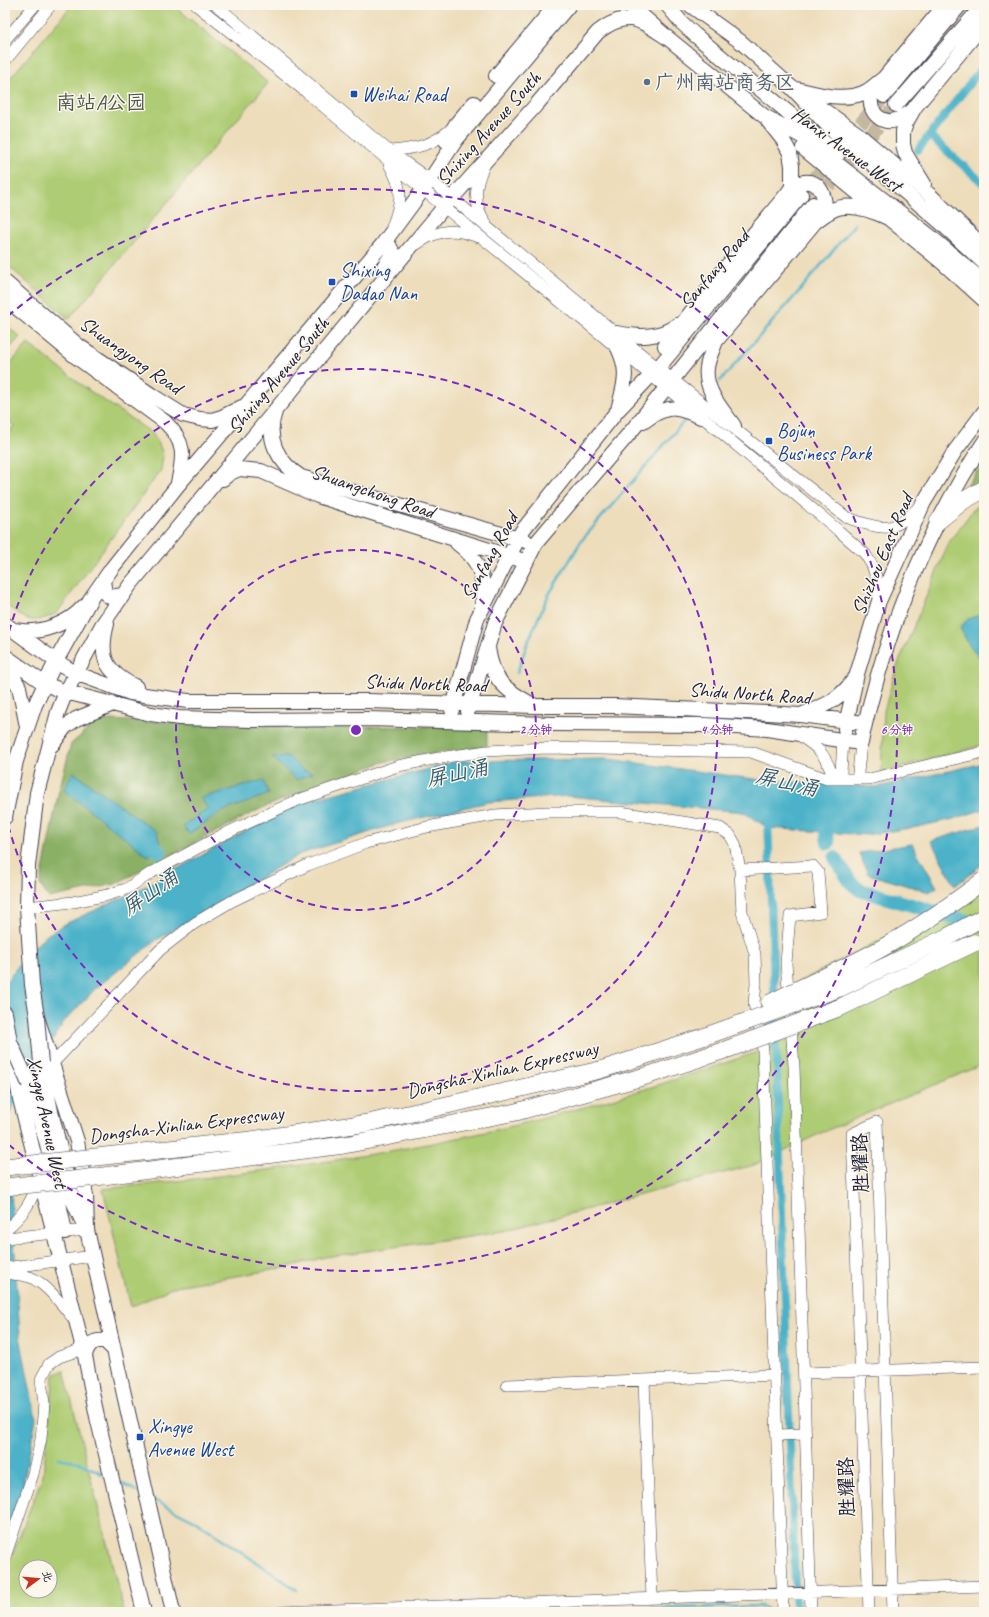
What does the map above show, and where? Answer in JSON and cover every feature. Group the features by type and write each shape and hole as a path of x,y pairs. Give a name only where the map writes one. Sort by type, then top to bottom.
{"highway":[{"path":"938,521 963,501 984,489"},
{"path":"704,1037 882,948 932,919 984,880"},
{"name":"Dongsha-Xinlian Expressway","path":"5,1167 251,1140 368,1123 600,1070 704,1037 840,988 984,917"},
{"name":"Dongsha-Xinlian Expressway","path":"5,1187 80,1179 344,1145 516,1112 646,1076 728,1049 841,1007 981,940"}],"main road":[{"path":"426,184 439,153 456,124 556,5"},
{"name":"Shixing Avenue South","path":"45,684 91,598 112,568 178,485 385,240 456,140 569,5"},
{"name":"Hanxi Avenue West","path":"630,5 669,39 764,116 803,137 930,236 984,282"},
{"path":"667,5 672,14 690,31 829,145 882,198"},
{"name":"Hanxi Avenue West","path":"690,5 741,42 792,88 830,128 940,222 984,263"},
{"path":"705,5 741,42"},
{"path":"880,91 896,64 945,5"},
{"path":"914,109 896,120 886,121 874,113 871,108 871,96 880,91 960,5"},
{"path":"896,105 983,5"},
{"name":"Shixing Avenue South","path":"66,692 75,673 109,615 130,584 408,250 598,32 607,24 619,19 631,18 643,22 669,39"},
{"path":"930,195 905,153 903,131 914,109 984,24"},
{"path":"792,88 823,95 850,96 880,91"},
{"path":"792,88 858,134 930,195 984,247"},
{"path":"764,116 784,140 790,153 793,176 792,188 795,193"},
{"path":"764,116 943,263 984,300"},
{"path":"654,372 665,346 684,320 795,193 796,184 805,182 811,183 818,187 824,194 825,206 815,222 716,341 710,356 707,368 709,387 728,428"},
{"name":"Sanfang Road","path":"449,721 479,615 517,539 618,410 654,372 795,193"},
{"name":"Sanfang Road","path":"465,722 469,704 495,623 536,543 633,429 813,204"},
{"path":"815,222 832,210 841,207 872,210 888,218"},
{"path":"356,313 373,283 393,253 385,240"},
{"name":"Shuangyong Road","path":"5,282 79,346 183,415 212,420 222,417 247,404"},
{"name":"Shuangyong Road","path":"5,298 75,356 175,431 181,445 183,460 178,485"},
{"path":"616,333 650,336 657,335 672,329 684,320"},
{"path":"618,348 624,361 625,378 618,410"},
{"path":"633,429 656,414 670,409 678,408 701,417"},
{"name":"Shuangchong Road","path":"276,410 271,421 271,431 276,451 288,468 300,477 517,539 536,543"},
{"name":"Shizhou East Road","path":"843,740 858,674 879,601 924,502 955,451 983,413"},
{"name":"Shizhou East Road","path":"861,743 864,723 884,654 912,579 938,521 984,442"},
{"name":"Shuangchong Road","path":"211,487 230,473 239,470 261,471 318,496 526,561"},
{"path":"450,538 469,552 480,571 482,584 478,626 481,630 490,629 495,623"},
{"path":"103,581 105,593 110,597 123,596"},
{"path":"9,627 32,631 58,624 72,618 91,598"},
{"path":"109,615 104,637 104,656 110,668 121,680 163,698"},
{"name":"Shidu North Road","path":"9,627 75,673 130,692 188,701 454,702 469,704 535,706 614,706 767,712 864,723"},
{"path":"488,645 491,664 498,680 514,694 535,706"},
{"path":"866,647 866,656 868,660 876,661 884,654"},
{"name":"Shidu North Road","path":"5,656 45,684 66,692 150,714 179,718 252,720 368,719 553,724 704,725 767,730 861,743"},
{"path":"5,662 19,687 27,728"},
{"path":"800,715 819,708 836,698 845,691 858,674"},
{"path":"5,817 16,761 27,728 45,684"},
{"path":"66,692 58,712 47,752 37,793 32,828 28,866 27,907 28,948 32,985 37,1017 47,1060 52,1116 73,1201 87,1230 173,1612"},
{"path":"150,714 144,706 145,702 150,699 163,698"},
{"path":"368,701 375,702 377,713 374,717 368,719"},
{"path":"47,752 65,727 76,719 113,704"},
{"path":"551,705 544,709 543,717 546,721 553,724"},
{"path":"767,712 773,715 776,719 776,725 767,730"},
{"name":"Xingye Avenue West","path":"5,1013 20,1099 39,1179 59,1233 60,1260 77,1323 117,1502 144,1612"},
{"path":"11,1044 29,1084 47,1144 59,1233"},
{"path":"84,1353 88,1345 92,1342 105,1341 113,1349"}],"street":[{"path":"5,40 35,5"},
{"path":"5,61 51,5"},
{"path":"196,5 426,184 448,203 485,240 618,348 669,383 846,517 864,523 889,527 908,518 924,502"},
{"path":"216,5 386,153 401,192 396,216 385,240"},
{"path":"386,153 408,150 429,144 441,138 456,124"},
{"path":"488,158 478,178 476,198 482,217 491,230"},
{"path":"448,203 491,230 616,333 654,372"},
{"path":"408,250 429,236 444,231 470,234 485,240"},
{"path":"669,383 701,417 728,428 865,554 872,564 876,577 879,601"},
{"path":"839,531 844,531 847,526 846,517"},
{"name":"Shizhou East Road","path":"798,734 817,747 837,773 843,740"},
{"name":"Shizhou East Road","path":"858,773 861,743"},
{"path":"27,907 73,902 108,895 126,888 222,835 298,800 398,766 491,751 546,748 751,752 828,779 869,779 984,752"},
{"path":"47,1060 160,950 195,923 232,901 308,865 366,843 427,827 495,815 546,812 620,812 720,828 730,835 735,844 740,870 742,912 756,954 756,984 754,1003 763,1050 783,1612"},
{"path":"740,870 786,869 813,866 818,872 821,912 790,916 786,962 794,1066 811,1612"},
{"name":"胜耀路","path":"869,1612 852,1134 877,1122 893,1612"},
{"path":"5,1230 15,1222 33,1197 39,1179"},
{"path":"5,1238 87,1230"},
{"path":"5,1273 60,1260 93,1256"},
{"path":"5,1268 18,1271 41,1283 62,1304 77,1323"},
{"path":"5,1557 33,1474 41,1439 44,1404 41,1379 49,1364 59,1357 84,1353"},
{"path":"804,1373 984,1367"},
{"path":"507,1385 774,1375"},
{"path":"644,1380 652,1599"},
{"path":"777,1435 806,1434"},
{"path":"281,1612 984,1586"}],"green space":[{"name":"南站A公园","path":"72,5 173,5 268,83 69,319 5,263 5,84"},
{"path":"5,324 20,337 5,353"},
{"path":"28,344 87,389 152,433 159,444 163,455 161,470 57,613 35,620 24,618 5,604 5,436 14,426 5,417 5,369"},
{"path":"984,461 984,481 962,492"},
{"path":"984,502 984,745 881,772 884,711 896,669 949,542 973,510"},
{"path":"110,720 254,726 487,727 487,746 383,762 262,808 115,884 49,898 40,885 58,795 71,744 96,722"},
{"path":"984,874 984,1064 823,1132 754,1165 504,1231 325,1257 284,1268 176,1286 131,1307 103,1189 205,1178 357,1157 458,1138 541,1119 608,1100 674,1080 772,1047 764,1000 927,916"},
{"path":"64,1370 124,1612 5,1612 5,1574 43,1475 54,1375"}],"water":[{"path":"983,614 984,662 969,645 960,628 968,619"},
{"path":"272,757 289,757 302,770 313,773 296,780"},
{"name":"屏山涌","path":"608,759 761,780 878,787 984,763 984,809 954,819 917,827 866,835 768,828 743,812 568,796 488,802 396,824 300,854 155,941 96,988 63,1023 11,1110 6,1128 6,1151 11,1192 20,1337 36,1419 22,1490 5,1535 5,983 27,954 47,935 67,923 137,891 169,872 166,868 172,864 177,869 295,804 458,761"},
{"path":"73,772 157,832 161,848 148,856 64,790"},
{"path":"263,780 269,794 221,812 189,834 183,826 208,809 201,798"},
{"path":"984,825 984,863 955,886 931,841"},
{"path":"912,844 937,887 929,892 868,874 859,853"}],"waterway":[{"path":"918,150 984,65"},
{"path":"929,135 984,184"},
{"path":"720,381 802,288 855,224"},
{"path":"517,673 527,644 548,596 582,540 687,418"},
{"path":"823,814 828,843"},
{"path":"768,817 796,1612"},
{"path":"142,838 160,852"},
{"path":"835,858 851,883 860,890 980,925"},
{"path":"59,1458 78,1462 107,1476"},
{"path":"118,1482 141,1493"},
{"path":"152,1499 196,1521 297,1590"},
{"path":"522,1612 762,1606 771,1612"}],"tunnel":[{"path":"847,140 884,96"},
{"path":"815,202 896,105"},
{"path":"801,195 832,158"}],"place":[{"name":"广州南站商务区","path":"647,82"},
{"name":"Weihai Road","path":"354,94"},
{"name":"Shixing Dadao Nan","path":"332,282"},
{"name":"Bojun Business Park","path":"769,441"},
{"name":"Xingye Avenue West","path":"140,1437"}]}
